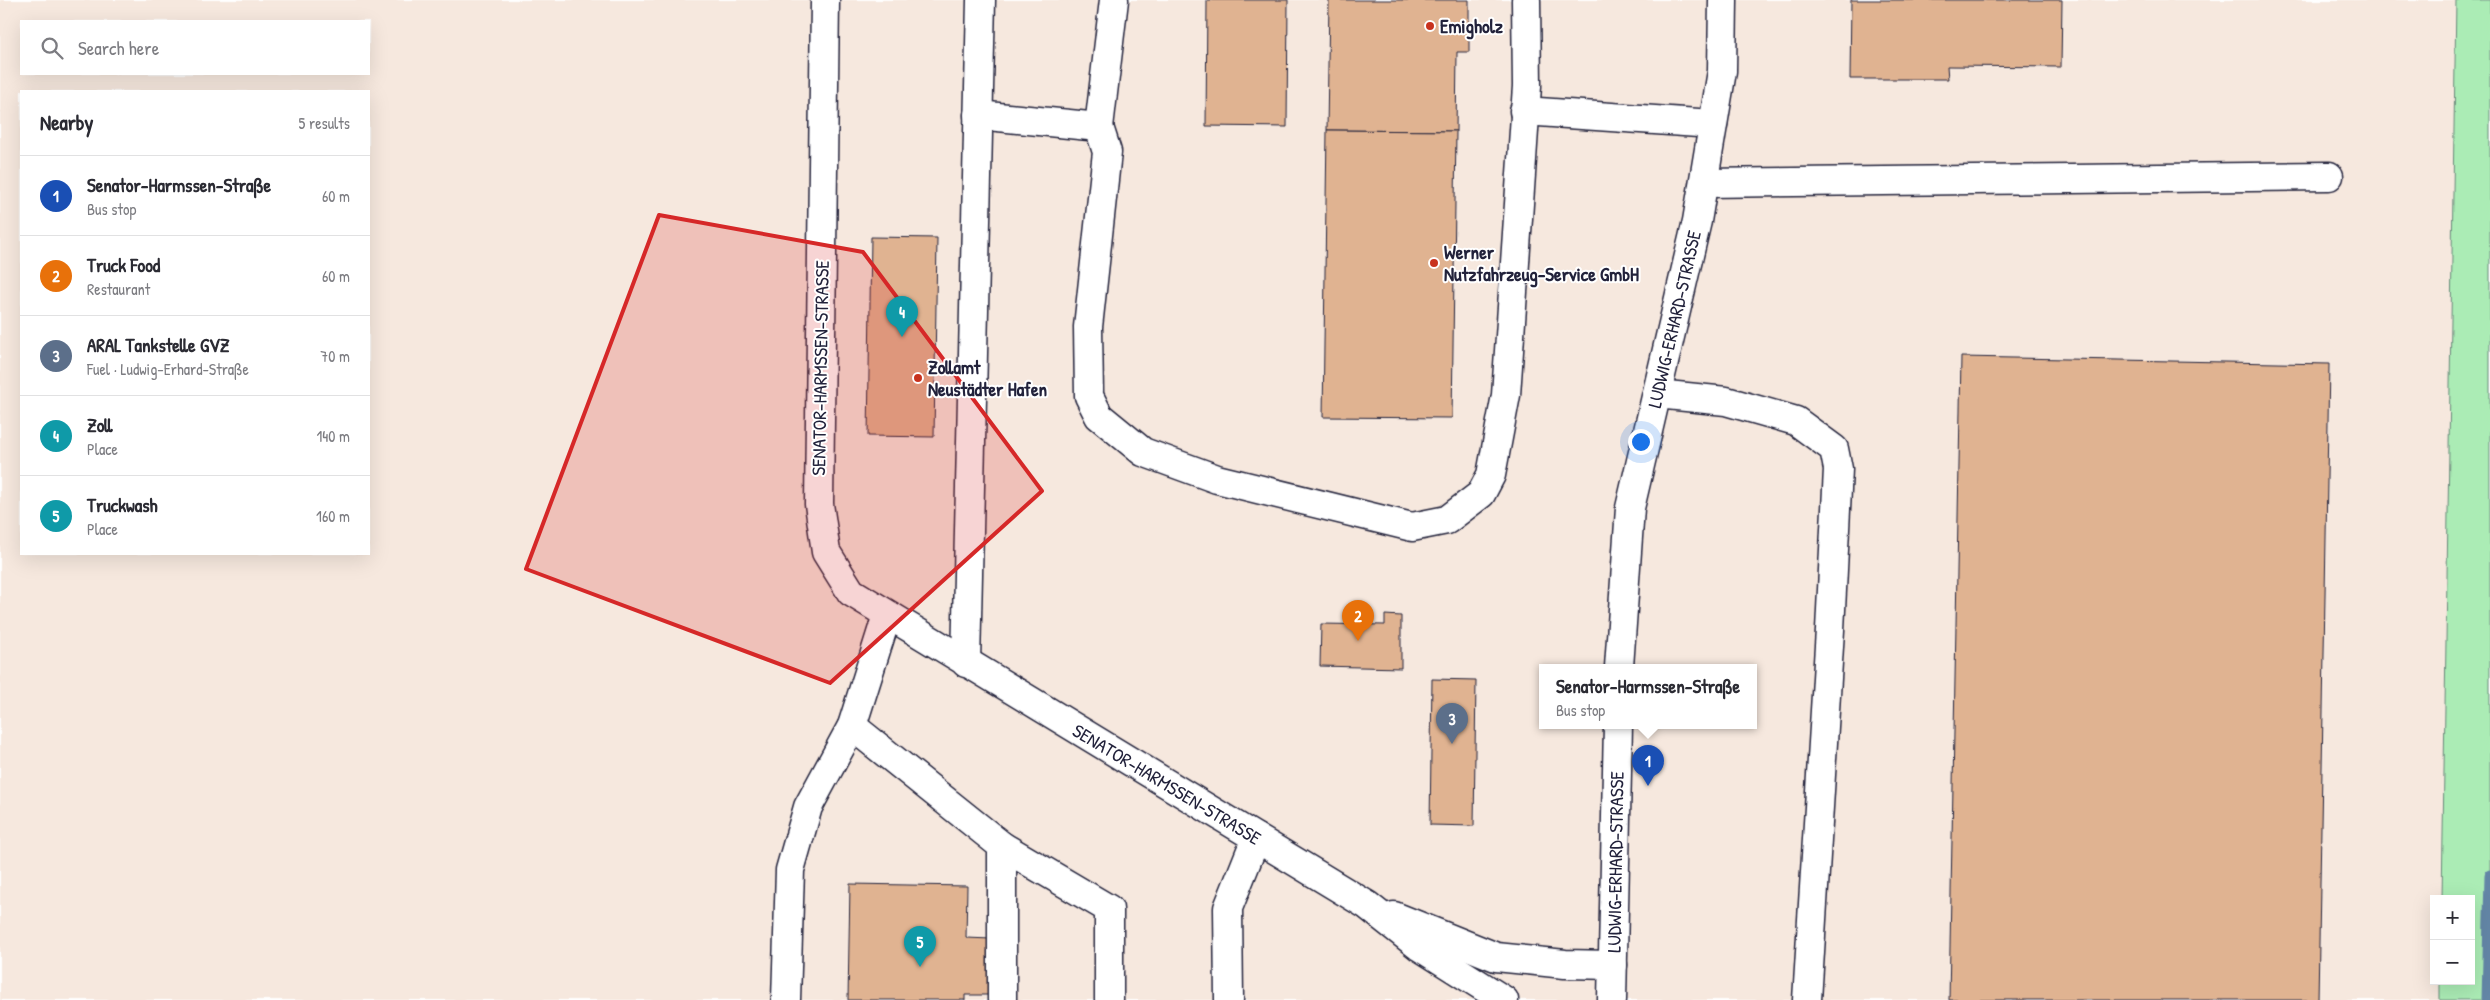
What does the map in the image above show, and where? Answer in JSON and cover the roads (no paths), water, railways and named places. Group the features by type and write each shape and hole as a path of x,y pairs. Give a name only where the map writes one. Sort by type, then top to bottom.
{"street":[{"name":"SENATOR-HARMSSEN-STRASSE","path":"825,0 819,504 826,552 851,592 1368,905 1420,947 1504,1000"},
{"path":"966,663 981,0"},
{"path":"1114,0 1099,128 1107,152 1106,170 1088,327 1089,396 1099,416 1143,452 1218,479 1412,527 1447,520 1481,494 1492,475 1506,395 1524,111 1526,0"},
{"name":"LUDWIG-ERHARD-STRASSE","path":"1619,664 1630,508 1704,183 1722,71 1723,0"},
{"path":"1524,111 1713,124"},
{"path":"978,115 1099,128"},
{"path":"1704,183 2329,176"},
{"path":"1657,394 1726,401 1796,421 1834,449 1838,469 1807,1000"},
{"path":"786,1000 790,870 808,807 852,726 887,615"},
{"path":"852,726 1002,846 1109,909 1109,1000"},
{"name":"LUDWIG-ERHARD-STRASSE","path":"1612,1000 1618,729"},
{"path":"1229,1000 1228,908 1256,838"},
{"path":"1002,846 1002,1000"},
{"name":"SENATOR-HARMSSEN-STRASSE","path":"1368,905 1496,958 1613,966"}],"waterway":[{"path":"2487,1000 2490,875"}],"place":[{"name":"Emigholz","path":"1430,26"},
{"name":"Werner Nutzfahrzeug-Service GmbH","path":"1434,263"},
{"name":"Zoll","path":"902,337"},
{"name":"Zollamt Neustädter Hafen","path":"918,378"},
{"name":"Truck Food","path":"1358,641"},
{"name":"ARAL Tankstelle GVZ","path":"1452,744"},
{"name":"Senator-Harmssen-Straße","path":"1648,786"},
{"name":"Truckwash","path":"920,967"}]}
